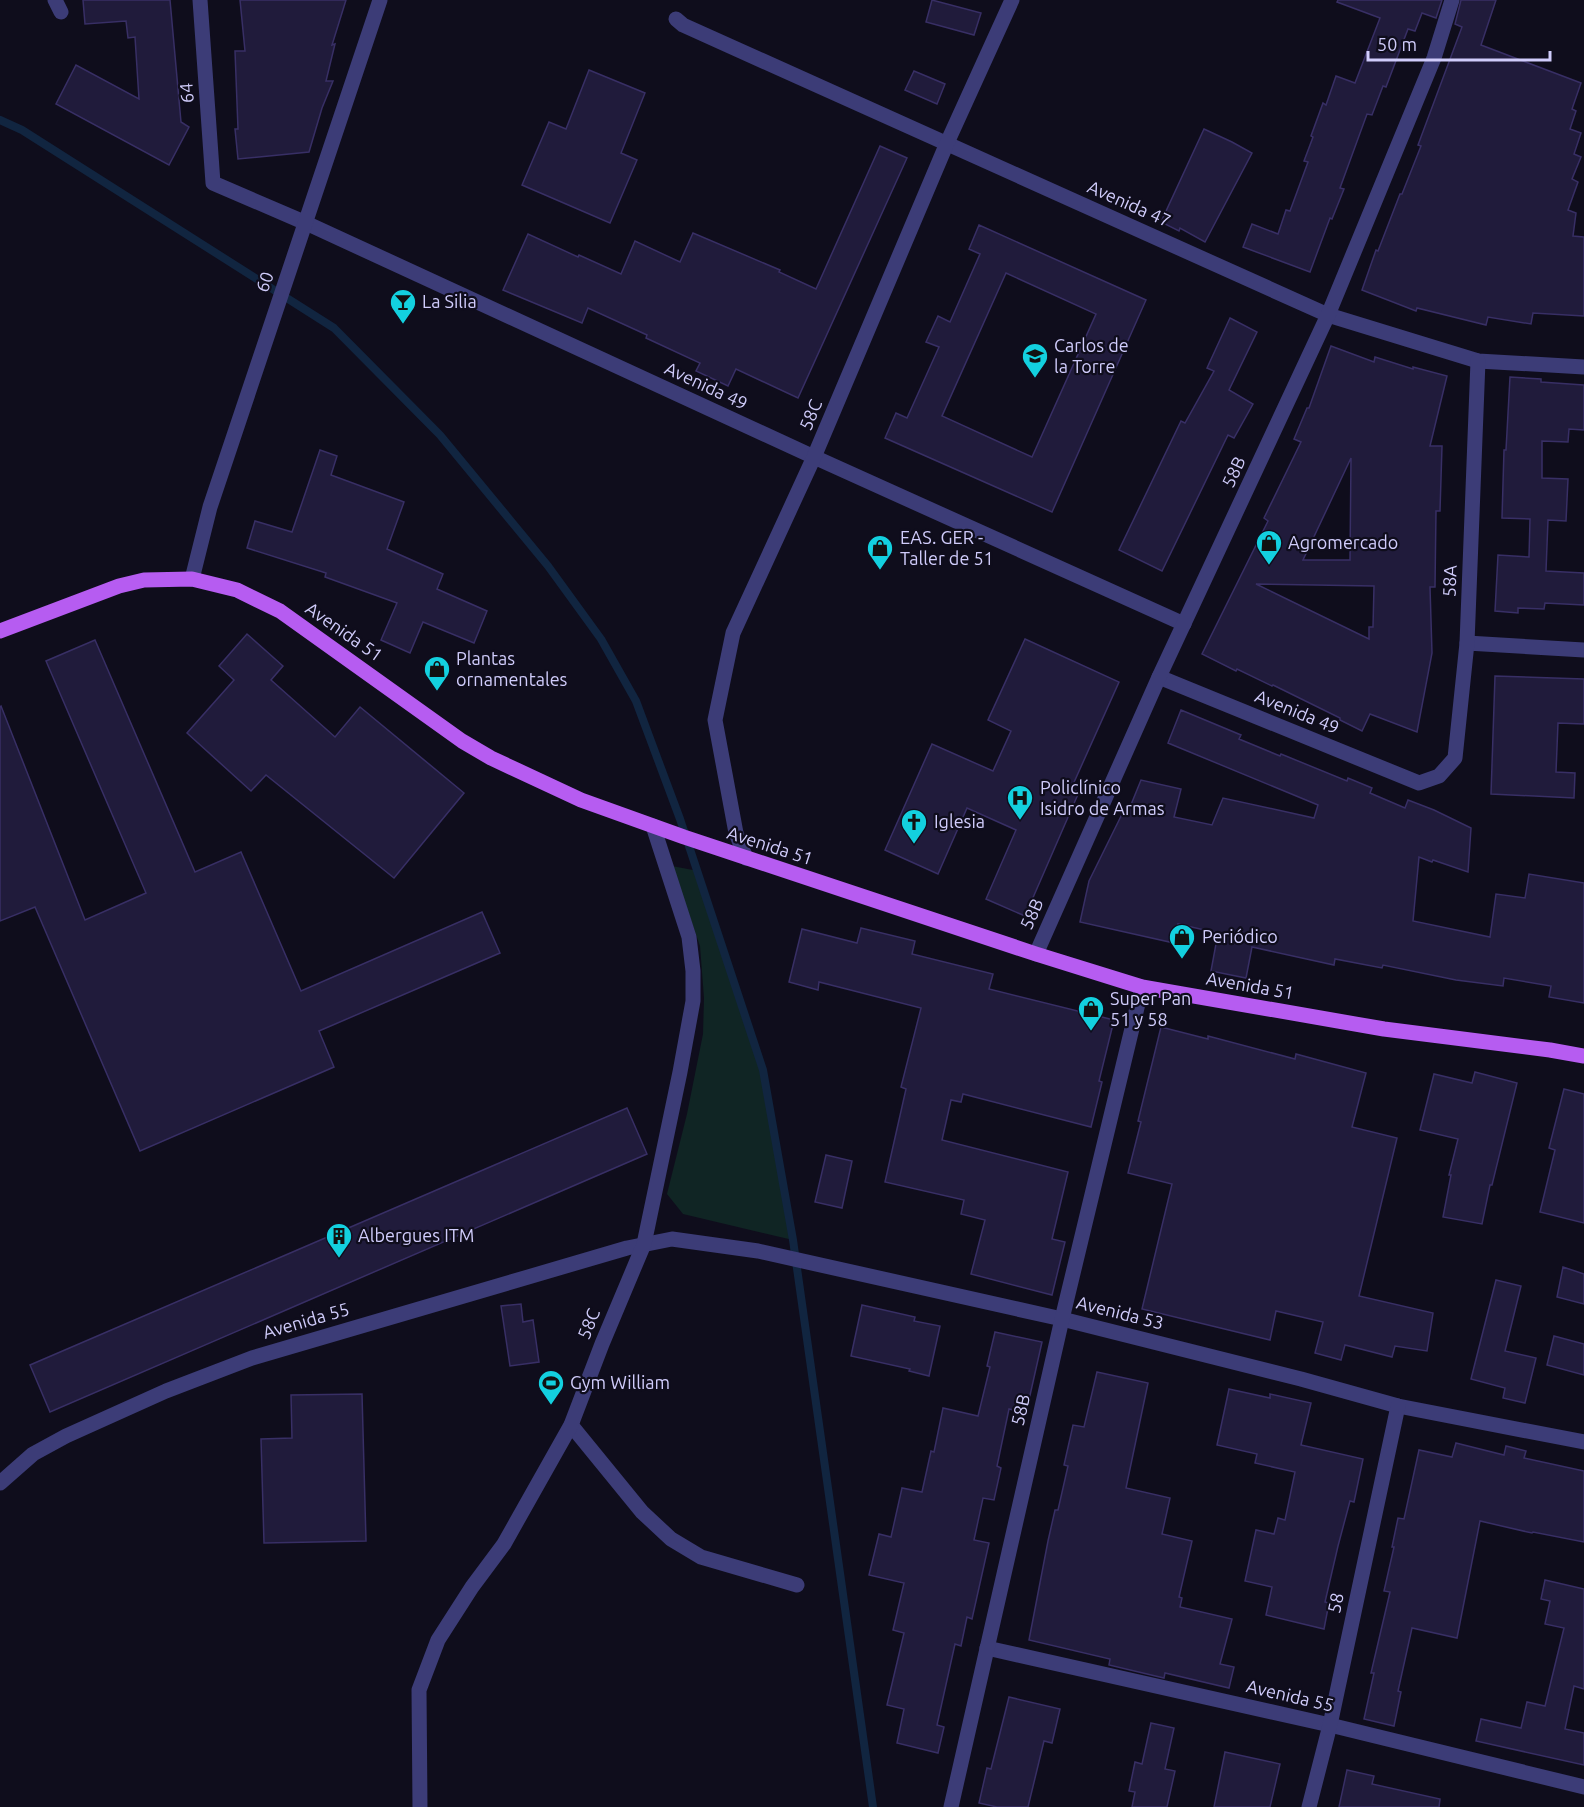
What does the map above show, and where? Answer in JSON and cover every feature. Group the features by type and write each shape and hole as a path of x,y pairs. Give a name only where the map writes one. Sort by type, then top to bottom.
{"main road":[{"name":"Avenida 51","path":"0,631 119,586 144,580 192,579 237,590 280,611 454,736 491,758 581,800 717,849 1142,987 1384,1029 1584,1056"}],"street":[{"name":"64","path":"200,0 213,183"},
{"name":"60","path":"192,579 210,507 381,0"},
{"name":"58C","path":"746,858 736,834 715,720 733,633 814,457 947,143 1012,0"},
{"name":"58B","path":"1036,954 1159,677 1328,315 1434,58 1452,0"},
{"name":"Avenida 47","path":"676,19 682,25 1328,315 1478,361 1584,367"},
{"name":"Avenida 49","path":"213,183 306,223 814,457 1184,624"},
{"name":"58A","path":"1419,783 1439,776 1455,758 1467,643 1478,361"},
{"path":"1467,643 1584,650"},
{"name":"Avenida 49","path":"1159,677 1419,783"},
{"name":"58C","path":"420,1807 419,1690 438,1640 472,1587 504,1544 571,1425 644,1244 693,1000 693,971 688,937 652,826"},
{"name":"58B","path":"951,1807 1062,1319 1142,987"},
{"name":"Avenida 53","path":"644,1244 672,1239 758,1251 1062,1319 1398,1406 1584,1442"},
{"name":"Avenida 55","path":"0,1483 33,1454 66,1436 166,1391 252,1358 644,1244"},
{"name":"58","path":"1309,1807 1330,1725 1398,1406"},
{"path":"571,1425 642,1512 671,1539 701,1557 797,1585"},
{"name":"Avenida 55","path":"987,1648 1330,1725 1584,1787"}],"green space":[{"path":"672,866 698,871 763,1070 793,1240 683,1214 667,1194 687,1114 703,1034 704,998 700,946"}],"building":[{"path":"83,0 170,0 181,122 189,127 169,165 56,104 76,65 139,99 135,37 128,38 126,21 85,24"},
{"path":"240,0 346,0 332,45 335,44 326,81 333,81 309,152 238,159 235,129 238,129 235,51 245,51"},
{"path":"932,0 981,13 974,35 926,22"},
{"path":"1338,0 1442,0 1436,18 1422,13 1415,31 1408,29 1386,87 1383,86 1372,115 1367,114 1340,188 1344,189 1332,219 1330,218 1310,272 1243,247 1252,224 1278,234 1286,210 1290,211 1308,162 1304,161 1323,103 1326,105 1336,76 1355,83 1380,18 1337,2"},
{"path":"1461,0 1496,0 1481,45 1581,83 1572,109 1576,111 1570,129 1581,133 1574,154 1581,157 1572,179 1578,182 1568,210 1576,213 1573,236 1584,237 1584,316 1533,313 1531,324 1488,317 1486,325 1417,308 1416,311 1362,290 1376,250 1378,251 1421,146 1418,145 1462,27 1455,24"},
{"path":"589,70 645,93 621,153 637,160 610,223 522,185 549,122 566,129"},
{"path":"914,71 945,84 937,104 905,90"},
{"path":"1204,129 1252,153 1205,242 1180,228 1179,231 1161,222"},
{"path":"880,146 907,158 798,398 736,369 728,386 696,371 700,363 588,308 582,323 503,290 528,234 621,274 635,241 680,262 693,233 780,270 779,272 816,289"},
{"path":"979,225 1146,300 1052,512 885,438 896,413 907,418 939,347 926,342 938,316 950,322 980,254 969,249","holes":["1006,273 1096,314 1032,457 942,416"]},
{"path":"1230,318 1257,332 1229,390 1253,404 1234,438 1228,435 1162,571 1119,550 1181,421 1185,423 1214,371 1207,368"},
{"path":"1331,346 1374,362 1375,357 1413,369 1413,367 1447,376 1430,446 1442,446 1440,511 1436,511 1435,587 1430,587 1432,653 1417,732 1370,714 1362,731 1273,685 1237,669 1236,671 1202,654 1268,521 1264,518 1301,442 1294,439 1307,408 1309,408","holes":["1351,458 1350,560 1303,560","1256,584 1374,586 1373,627 1369,627 1369,639"]},
{"path":"1510,377 1584,385 1584,430 1569,429 1568,442 1542,441 1542,478 1568,479 1566,521 1548,520 1546,571 1584,573 1584,605 1545,603 1544,609 1518,608 1518,613 1495,611 1498,555 1529,557 1530,519 1502,518 1504,450 1506,450"},
{"path":"320,450 337,456 331,475 404,502 387,549 443,574 437,589 487,611 474,643 423,622 410,653 381,640 397,603 325,577 326,573 247,548 255,521 292,532"},
{"path":"247,634 283,666 271,680 335,737 360,707 464,793 394,878 266,775 251,791 187,733 234,680 219,666"},
{"name":"Policlínico Isidro de Armas","path":"1025,639 1119,682 1071,789 1079,792 1025,916 986,899 1016,830 967,808 938,874 885,850 932,744 993,771 1011,731 988,720"},
{"path":"95,640 195,872 241,852 301,991 482,912 500,953 319,1031 334,1067 140,1151 35,907 0,921 1,706 85,920 146,893 46,661"},
{"path":"1495,676 1584,679 1584,724 1558,723 1556,772 1575,773 1574,798 1491,794"},
{"path":"1181,710 1241,735 1239,739 1280,756 1281,754 1347,781 1348,778 1372,788 1370,793 1405,808 1408,800 1471,828 1468,872 1419,857 1413,921 1490,937 1496,894 1525,898 1529,874 1584,883 1584,1003 1549,997 1551,986 1504,978 1503,986 1335,959 1334,965 1252,947 1246,978 1211,971 1218,933 1178,924 1174,943 1080,922 1089,881 1126,806 1130,807 1141,780 1181,789 1174,817 1212,825 1223,798 1314,818 1318,805 1168,743"},
{"path":"861,928 915,941 912,954 993,974 989,989 1114,1020 1099,1081 1102,1082 1091,1127 963,1094 961,1102 951,1100 942,1140 1068,1172 1052,1239 1065,1242 1052,1295 971,1274 985,1220 961,1214 964,1200 885,1182 906,1089 901,1087 921,1008 819,982 818,990 789,982 802,929 857,943"},
{"path":"1161,1027 1208,1039 1208,1036 1295,1059 1296,1054 1366,1073 1352,1127 1397,1138 1359,1296 1433,1313 1427,1351 1395,1346 1392,1357 1345,1345 1341,1360 1315,1353 1323,1322 1276,1311 1270,1340 1142,1309 1172,1184 1128,1173"},
{"path":"1475,1072 1517,1083 1482,1224 1443,1217 1451,1175 1449,1175 1458,1139 1420,1130 1434,1074 1472,1083"},
{"path":"1564,1089 1584,1094 1584,1223 1540,1212 1555,1150 1549,1148"},
{"name":"Albergues ITM","path":"627,1108 647,1154 50,1412 30,1365"},
{"path":"826,1155 852,1161 842,1208 815,1202"},
{"path":"1563,1267 1584,1274 1584,1304 1557,1297"},
{"path":"1496,1280 1521,1286 1505,1351 1536,1358 1525,1403 1503,1398 1505,1388 1471,1379"},
{"path":"521,1304 523,1322 533,1320 539,1362 510,1366 501,1306"},
{"path":"862,1305 915,1317 914,1321 940,1326 929,1376 909,1371 910,1369 851,1356"},
{"path":"995,1332 1042,1342 1026,1413 1009,1409 997,1466 1001,1468 994,1500 983,1498 974,1540 989,1543 972,1619 967,1617 961,1646 955,1644 937,1725 944,1727 938,1753 897,1743 904,1709 887,1705 904,1633 893,1630 904,1583 869,1575 879,1534 891,1537 902,1488 922,1492 931,1451 934,1452 943,1408 978,1416 990,1367 987,1366"},
{"path":"1554,1336 1584,1344 1584,1375 1547,1365"},
{"path":"1097,1372 1148,1383 1126,1488 1170,1498 1162,1534 1192,1541 1179,1597 1182,1598 1180,1607 1232,1619 1220,1664 1234,1667 1229,1688 1165,1673 1164,1678 1109,1665 1110,1659 1029,1640 1048,1541 1068,1466 1064,1465 1073,1425 1084,1427"},
{"path":"1229,1389 1270,1398 1270,1394 1311,1403 1301,1445 1363,1459 1354,1502 1350,1501 1325,1602 1329,1603 1324,1629 1266,1615 1272,1587 1245,1581 1256,1530 1274,1534 1278,1518 1285,1520 1295,1472 1255,1463 1257,1454 1217,1445"},
{"path":"362,1394 366,1541 264,1543 261,1439 292,1438 291,1395"},
{"path":"1456,1443 1504,1455 1506,1446 1526,1451 1524,1458 1584,1471 1584,1542 1480,1521 1457,1638 1412,1628 1398,1691 1401,1692 1394,1726 1364,1719 1374,1673 1371,1673 1390,1592 1384,1591 1394,1547 1392,1547 1398,1518 1404,1519 1419,1450 1452,1457"},
{"path":"1545,1580 1584,1589 1584,1689 1574,1686 1565,1729 1584,1733 1584,1765 1476,1741 1481,1719 1521,1728 1527,1702 1545,1706 1564,1628 1545,1624 1550,1601 1541,1599"},
{"path":"1009,1697 1060,1709 1052,1743 1044,1741 1028,1807 997,1807 979,1803 987,1768 991,1769"},
{"path":"1151,1723 1174,1728 1165,1769 1175,1771 1167,1807 1132,1807 1135,1792 1129,1791 1135,1762 1142,1764"},
{"path":"1225,1752 1280,1764 1270,1807 1214,1807"},
{"path":"1347,1770 1374,1776 1372,1784 1440,1799 1439,1807 1339,1807"}],"waterway":[{"path":"0,120 22,130 334,328 440,435 548,566 601,639 636,701 680,819 763,1070 793,1240 873,1807"}],"place":[{"name":"La Silia","path":"403,325"},
{"name":"Carlos de la Torre","path":"1035,379"},
{"name":"Agromercado","path":"1269,566"},
{"name":"EAS. GER - Taller de 51","path":"880,571"},
{"name":"Plantas ornamentales","path":"437,692"},
{"name":"Policlínico Isidro de Armas","path":"1020,821"},
{"name":"Iglesia","path":"914,845"},
{"name":"Periódico","path":"1182,960"},
{"name":"Super Pan 51 y 58","path":"1091,1032"},
{"name":"Albergues ITM","path":"339,1259"},
{"name":"Gym William","path":"551,1406"}]}
